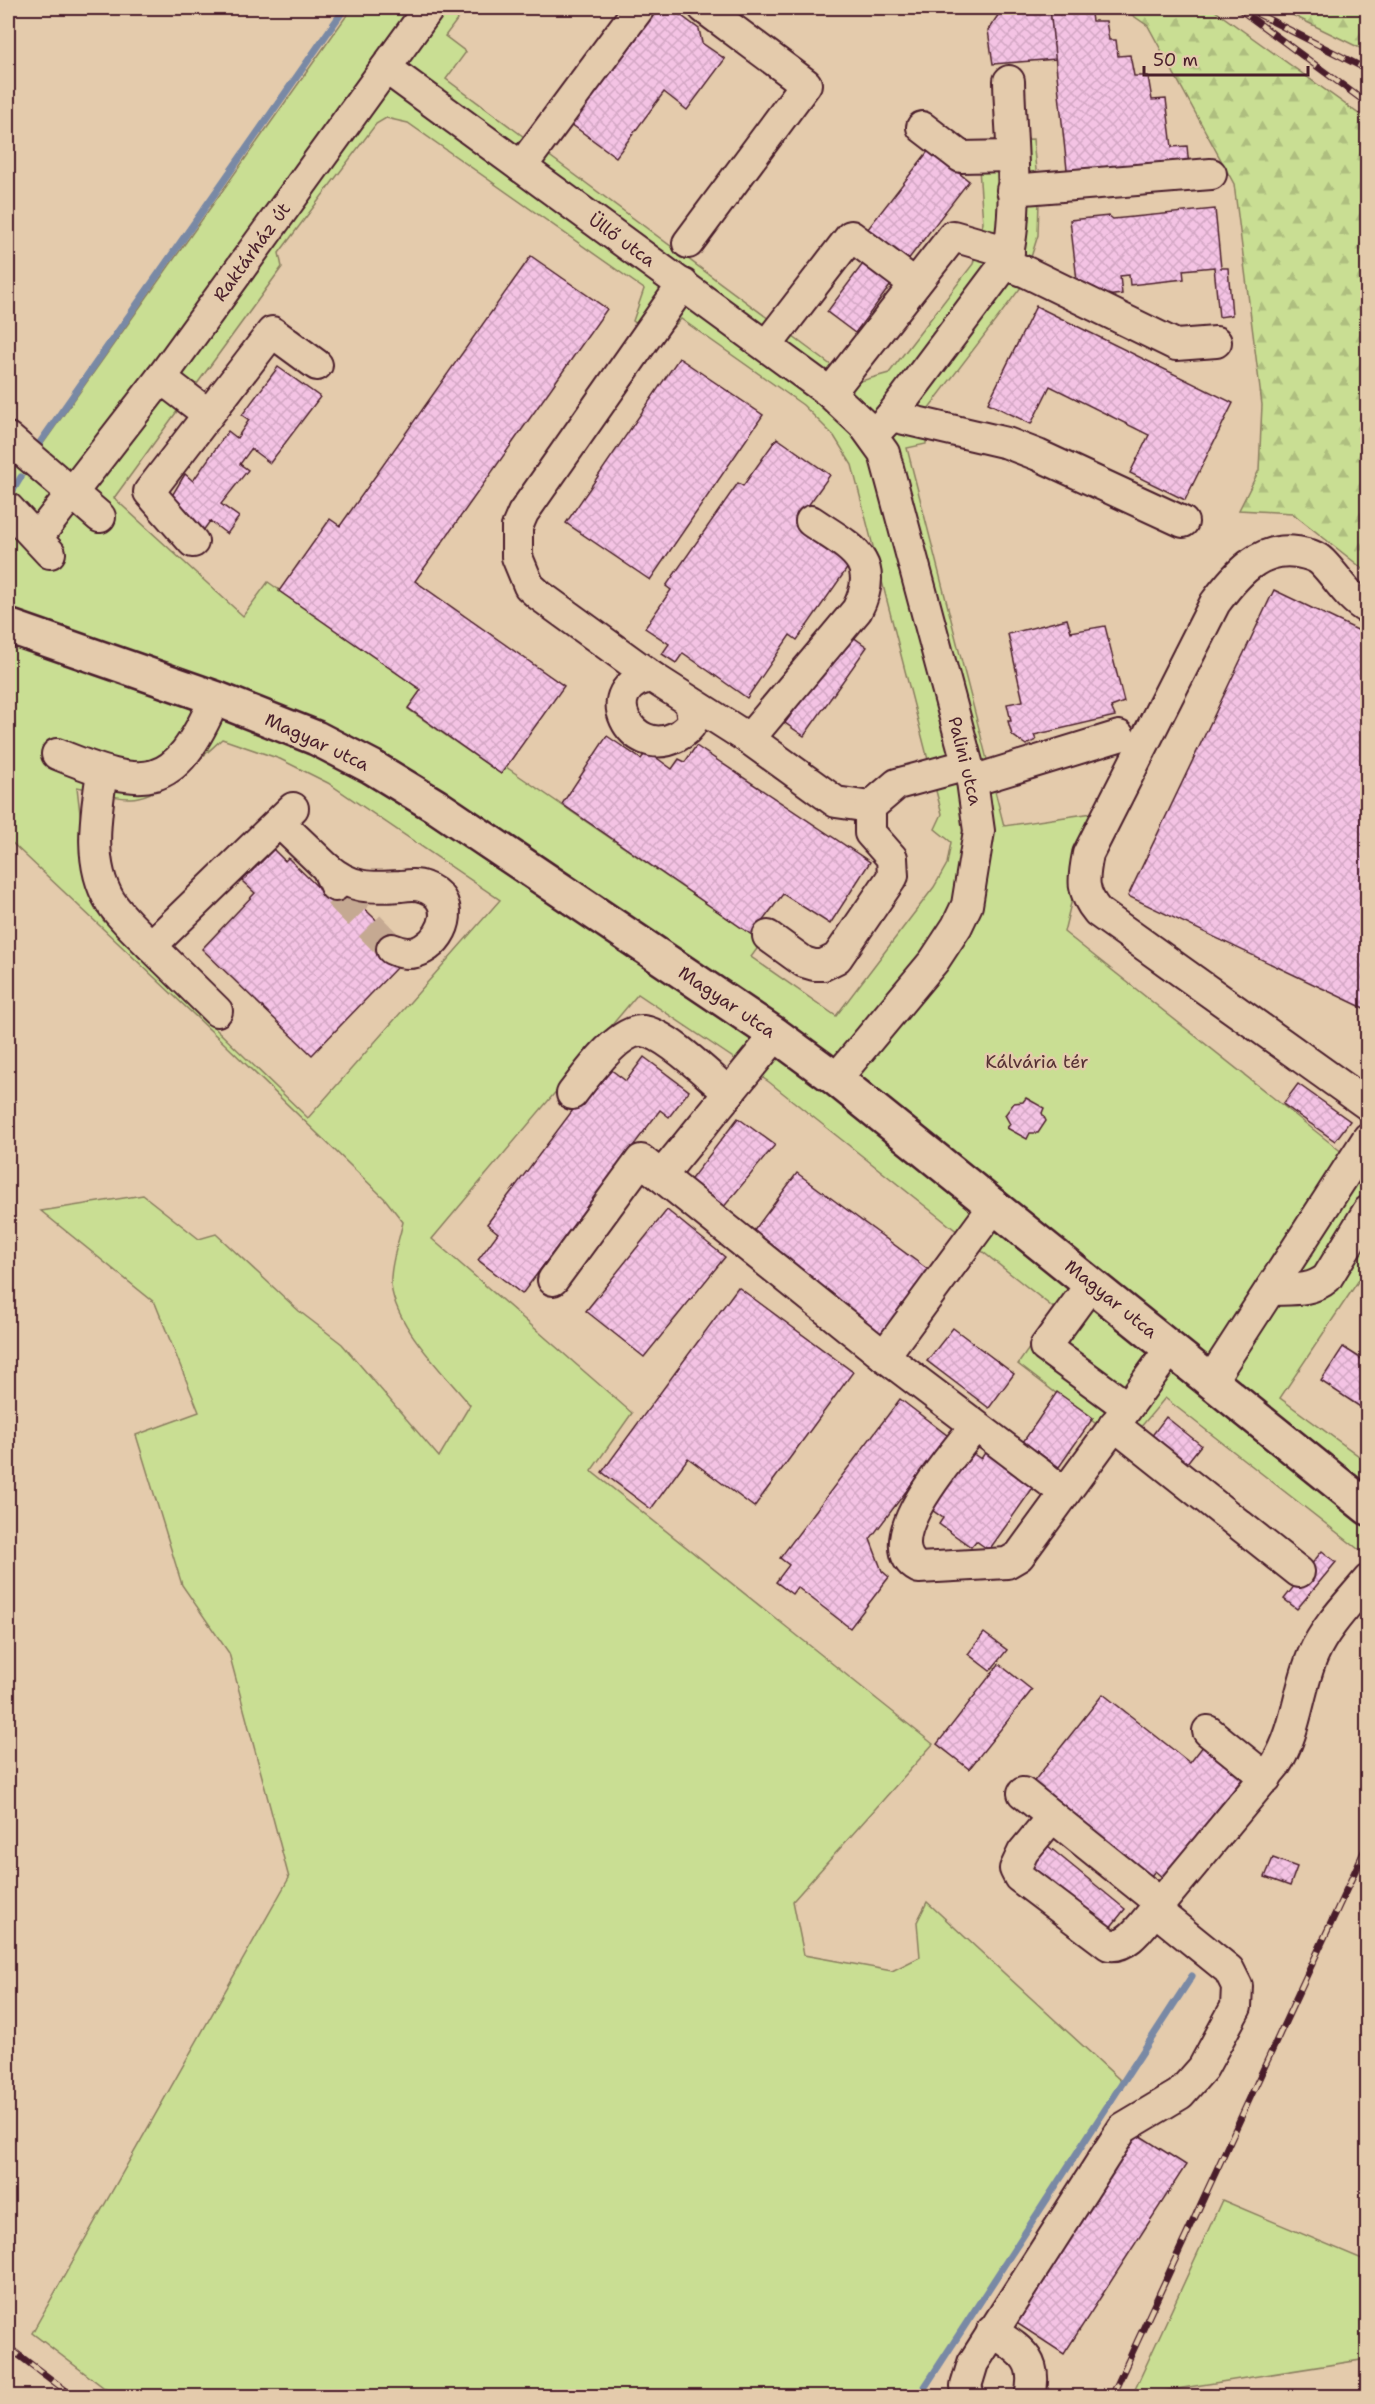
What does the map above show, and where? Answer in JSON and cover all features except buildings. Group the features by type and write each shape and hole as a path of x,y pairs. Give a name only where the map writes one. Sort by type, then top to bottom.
{"main road":[{"name":"Magyar utca","path":"8,626 215,698 344,751 404,786 776,1035 836,1079 1368,1508"}],"street":[{"name":"Raktárház út","path":"8,508 44,546 72,494 161,378 429,8"},
{"path":"520,167 639,8"},
{"path":"688,243 806,84 704,8"},
{"name":"Üllő utca","path":"386,68 830,393 873,422"},
{"path":"873,422 1007,258 1012,190 1009,81"},
{"path":"922,127 962,157 1011,148"},
{"path":"1012,190 1211,174"},
{"path":"766,345 851,236 915,284"},
{"path":"830,393 953,236 1007,258 1026,272 1176,345 1216,342"},
{"path":"683,284 523,513 516,537 517,557 529,586 652,677 739,732 836,802 870,807 897,784 969,773 1119,736"},
{"path":"193,542 149,492 272,332 317,365"},
{"path":"161,378 208,414"},
{"path":"873,422 1006,443 1038,455 1183,522"},
{"name":"Palini utca","path":"836,1079 933,961 957,926 967,905 979,831 969,773 889,464 873,422"},
{"path":"8,438 100,517"},
{"path":"739,732 856,610 864,594 867,578 860,556 811,521"},
{"path":"1368,609 1354,601 1322,561 1313,555 1286,551 1254,561 1239,572 1215,603 1088,854 1083,889 1088,900 1098,912 1368,1104"},
{"path":"652,677 639,680 629,687 621,704 623,719 634,731 652,741 669,740 701,725 739,732"},
{"path":"57,754 102,772 130,779 156,775 175,764 195,742 215,698"},
{"path":"685,732 693,721 690,702"},
{"path":"102,772 95,846 102,885 119,912 217,1011"},
{"path":"768,936 814,965 830,963 844,949 893,876 892,858 870,833 870,807"},
{"path":"151,946 286,815 333,881 344,880 360,887 423,886 437,895 446,915 442,930 436,938 415,952 405,953 392,949"},
{"path":"572,1094 608,1051 636,1032 644,1031 664,1040 729,1093"},
{"path":"662,1175 776,1035"},
{"path":"553,1280 641,1160 884,1356 1065,1493"},
{"path":"1211,1381 1270,1290 1359,1162"},
{"path":"884,1356 995,1205"},
{"path":"1270,1290 1312,1288 1320,1284 1327,1278 1368,1211"},
{"path":"1091,1284 1045,1347 1299,1572"},
{"path":"975,1426 908,1522 904,1550 912,1565 928,1569 1007,1563 1020,1556 1171,1348"},
{"path":"1052,1817 1023,1852 1016,1866 1016,1872 1024,1882 1109,1945 1115,1946 1130,1939 1266,1778 1287,1743 1316,1648 1327,1630 1368,1580"},
{"path":"1208,1731 1266,1778"},
{"path":"969,2397 966,2386 967,2377 992,2331 1123,2128 1166,2104 1192,2084 1236,2007 1237,1986 1229,1970 1023,1793"},
{"path":"992,2331 1029,2360 1033,2372 1030,2397"}],"green space":[{"name":"Kálvária tér","path":"352,8 466,8 445,36 466,52 446,79 851,380 861,381 889,373 973,264 983,223 977,141 1033,139 1039,201 1038,235 1022,286 928,409 926,444 907,448 1004,826 1093,813 1064,932 1367,1172 1367,1268 1280,1398 1367,1462 1367,1556 1165,1398 1125,1446 1018,1364 1056,1310 769,1082 638,994 432,1239 632,1413 591,1471 933,1744 793,1901 804,1955 892,1971 920,1957 917,1922 927,1902 1121,2081 921,2396 115,2396 32,2333 289,1878 229,1653 182,1585 136,1435 199,1412 155,1303 41,1211 143,1195 199,1239 216,1234 299,1311 342,1344 439,1457 470,1405 433,1362 398,1311 392,1294 391,1277 403,1222 385,1199 8,839 8,460 23,472","holes":["386,118 408,123 644,289 633,321 660,341 681,319 803,405 834,436 852,465 942,814 935,829 951,842 947,864 934,887 836,1016 751,957 762,942 506,767 501,774 408,709 421,690 268,582 243,616 114,498 282,267 279,253 376,124","222,739 280,759 328,783 500,900 308,1118 103,920 88,885 77,787 122,798 140,797 178,776"]},
{"path":"1122,8 1211,8 1367,120 1367,572 1292,513 1239,510 1259,470 1262,405 1234,184 1148,26"},
{"path":"1278,8 1367,8 1367,45 1364,50"},
{"path":"1222,2200 1367,2261 1367,2359 1132,2396"}],"waterway":[{"path":"39,444 345,8"},
{"path":"9,497 21,477"},
{"path":"919,2396 1192,1976"}],"tunnel":[{"path":"338,894 392,949"}],"railway":[{"path":"1238,8 1368,104"},
{"path":"1258,14 1368,70"},
{"path":"1112,2396 1368,1843"},
{"path":"8,2347 73,2396"}]}
